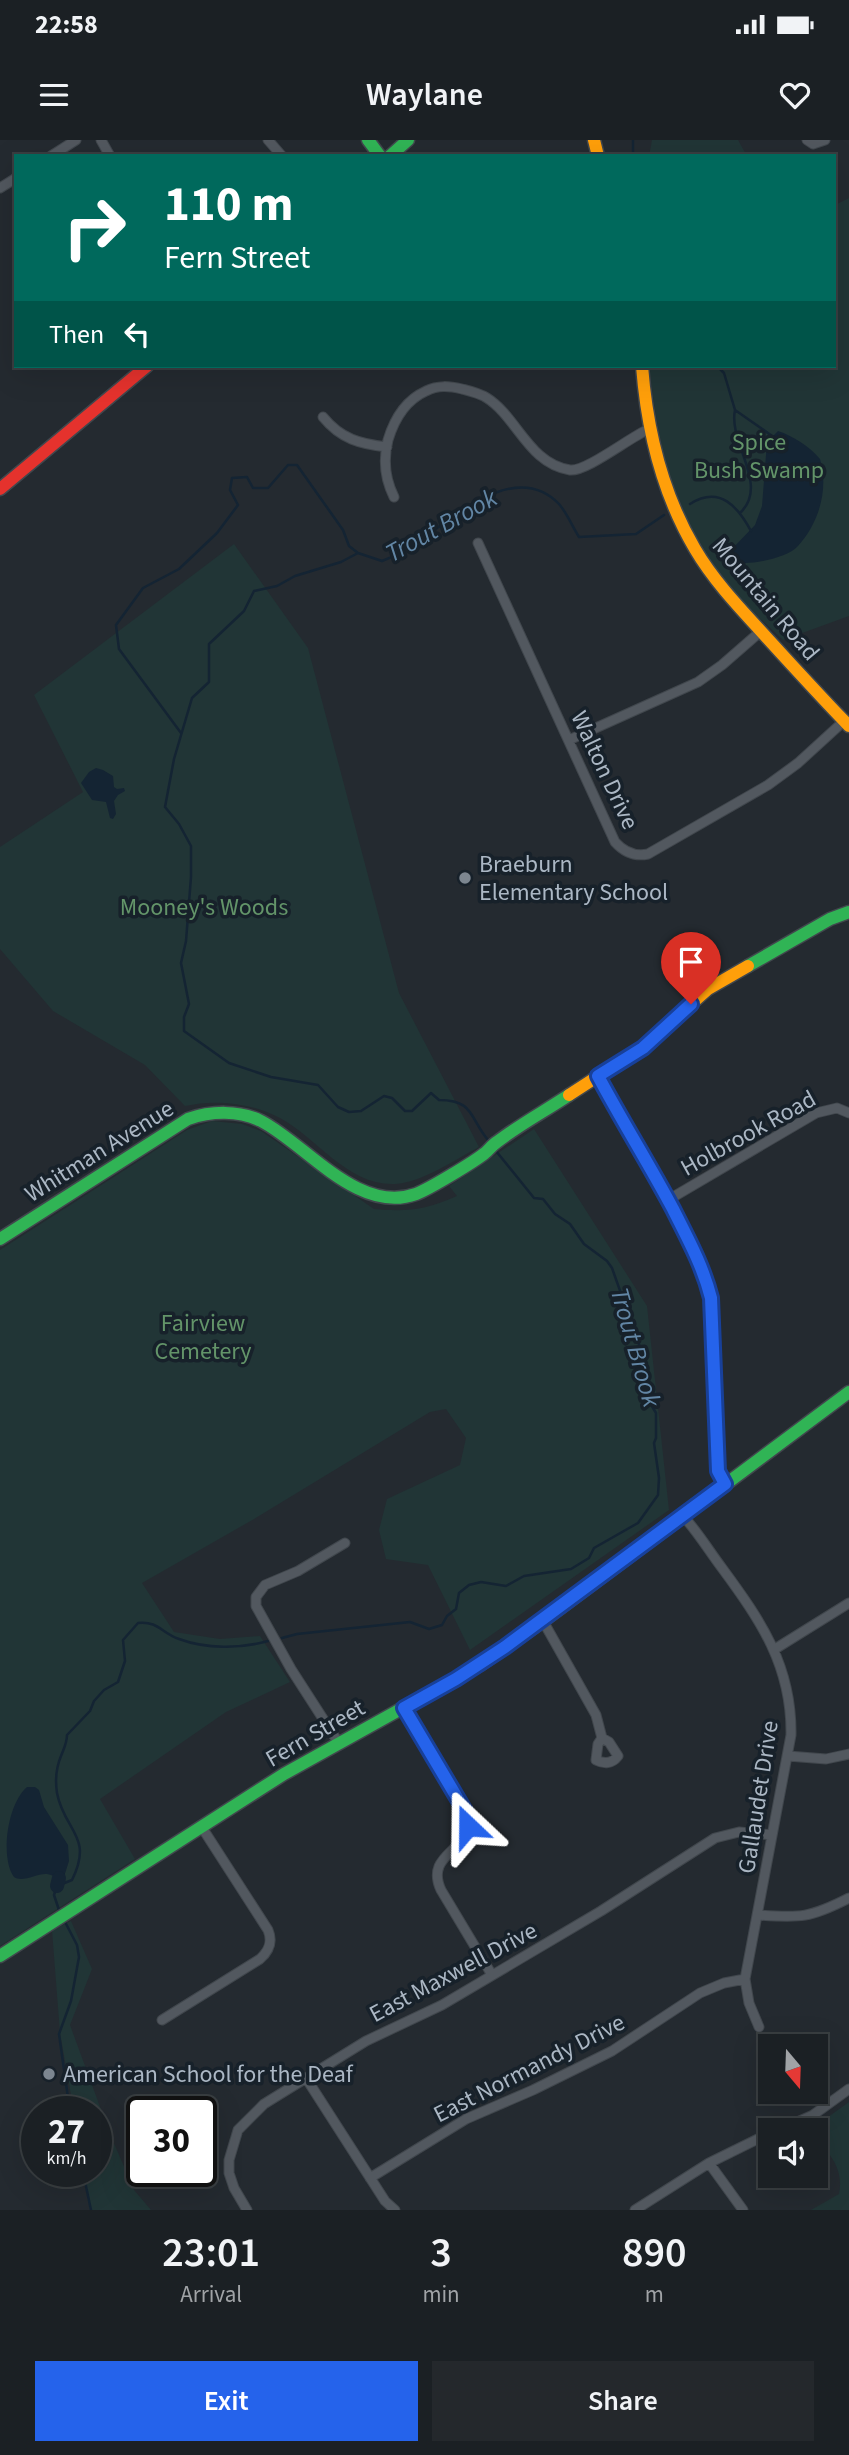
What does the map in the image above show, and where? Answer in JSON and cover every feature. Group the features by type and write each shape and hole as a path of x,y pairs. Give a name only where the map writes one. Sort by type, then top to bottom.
{"street":[{"path":"54,154 76,140"},
{"path":"268,140 280,154"},
{"path":"392,154 408,140"},
{"path":"807,140 813,144 825,140"},
{"path":"1,487 144,368"},
{"name":"Mountain Road","path":"642,368 649,429 666,489 695,549 723,589 846,724"},
{"path":"394,497 386,474 387,447 393,425 409,402 433,388 448,386 486,397 497,406 533,449 545,459 568,470 585,467 649,429"},
{"path":"323,417 348,440 387,447"},
{"name":"Walton Drive","path":"478,543 615,842 626,852 648,854 768,785 846,724"},
{"path":"569,740 698,682 761,631"},
{"name":"Whitman Avenue","path":"0,1239 182,1123 205,1113 231,1112 261,1121 348,1184 377,1195 394,1197 415,1194 484,1154 495,1143 643,1048 708,989 830,919 849,912"},
{"path":"598,1076 701,1262 711,1298 718,1471 725,1484"},
{"name":"Holbrook Road","path":"668,1200 816,1113 837,1108 849,1113"},
{"name":"Fern Street","path":"0,1955 338,1742 480,1665 849,1392"},
{"name":"Gallaudet Drive","path":"682,1516 750,1607 775,1649 786,1682 792,1717 788,1756 745,1979 749,2003 759,2027"},
{"path":"338,1742 290,1668 256,1606 256,1597 265,1586 298,1571 345,1543"},
{"path":"775,1649 849,1603"},
{"path":"542,1621 596,1715 603,1738"},
{"path":"404,1708 468,1818 467,1834 440,1863 437,1878 441,1890 492,1975"},
{"path":"788,1756 826,1759 849,1754"},
{"path":"162,2020 260,1959 271,1942 266,1927 201,1826"},
{"name":"East Maxwell Drive","path":"247,2210 233,2188 229,2160 238,2130 264,2104 366,2041 434,2009 601,1911 715,1838 739,1832 772,1835"},
{"path":"758,1915 797,1918 821,1912 849,1898"},
{"name":"East Normandy Drive","path":"370,2178 466,2119 612,2051 700,1993 724,1983 745,1979"},
{"path":"306,2078 370,2178 395,2210"},
{"path":"806,2118 849,2089"},
{"path":"635,2210 709,2163 758,2139"},
{"path":"709,2163 743,2210"}],"green space":[{"path":"652,140 738,140 746,154 649,154"},
{"name":"Spice Bush Swamp","path":"849,198 849,616 783,640 722,580 687,522 668,472 649,368 836,368 836,204"},
{"name":"Mooney's Woods","path":"234,544 308,648 399,993 479,1147 438,1170 405,1183 378,1183 362,1177 294,1127 258,1109 221,1103 185,1106 145,1065 53,1011 0,949 0,847 83,792 34,695"},
{"name":"Fairview Cemetery","path":"212,1121 242,1124 261,1131 374,1209 397,1210 426,1207 457,1196 449,1186 534,1129 647,1306 669,1510 470,1650 428,1565 386,1559 379,1530 387,1499 460,1465 466,1438 446,1409 430,1412 254,1519 142,1583 174,1632 220,1639 260,1636 290,1682 226,1712 100,1799 135,1859 0,1946 0,1250 187,1130"},
{"path":"71,1921 92,1969 70,2025 96,2096 71,2096 60,2033 52,1930"},
{"path":"849,2102 849,2210 811,2210 839,2194 838,2170 828,2152 827,2118"},
{"path":"112,2139 126,2171 126,2187 133,2187 151,2210 90,2210 86,2187 112,2187"}],"water":[{"path":"778,431 800,442 820,459 823,494 817,516 794,550 772,559 742,563 734,557 732,549 755,525 762,506 767,442"},
{"path":"96,768 113,776 114,787 124,788 125,791 114,801 116,814 113,819 110,818 106,802 92,800 81,783 89,772"},
{"path":"27,1787 39,1790 44,1807 68,1845 69,1861 63,1880 47,1874 18,1879 10,1868 7,1845 10,1818 20,1795"}],"waterway":[{"name":"Trout Brook","path":"633,140 633,154"},
{"name":"Trout Brook","path":"719,368 724,373 735,410 775,438"},
{"path":"735,410 734,423 750,476 751,489 741,512"},
{"name":"Trout Brook","path":"181,733 119,649 116,625 143,588 179,569 217,533 238,505 230,490 232,478 247,477 253,488 268,488 288,465 297,465 343,530 349,546 358,553"},
{"name":"Trout Brook","path":"488,1140 470,1111 459,1103 439,1100 431,1093 412,1111 405,1111 392,1098 384,1096 361,1111 349,1112 338,1107 318,1085 271,1077 229,1063 184,1031 184,1017 189,1004 181,963 186,941 191,846 179,824 165,807 174,759 192,698 209,682 209,644 244,611 254,591 277,586 295,576 341,562 358,553 382,561 411,547 482,498 502,490 522,487 541,491 559,504 579,537 636,534 664,515"},
{"name":"Trout Brook","path":"690,504 710,497 727,501 751,531"},
{"name":"Trout Brook","path":"282,1638 297,1634 410,1622 429,1629 442,1625 447,1616 456,1609 459,1593 469,1585 481,1582 506,1586 524,1576 571,1569 589,1558 594,1548 638,1523 658,1495 659,1478 654,1443 656,1413 646,1396 642,1353 612,1268 584,1244 570,1224 555,1214 543,1199 534,1198 496,1151"},
{"name":"Trout Brook","path":"60,1913 54,1895 57,1886 72,1880 80,1853 79,1843 57,1793 58,1765 67,1735 90,1711 94,1701 104,1690 118,1682 125,1661 123,1640 138,1623 145,1623 179,1639 200,1645 235,1647 268,1641"},
{"name":"Trout Brook","path":"57,1886 59,1878"},
{"name":"Trout Brook","path":"63,1918 77,1945 79,1957 71,2001 59,2034 68,2096"},
{"name":"Trout Brook","path":"86,2187 91,2210"}],"traffic: fast":[{"path":"368,140 378,154"},
{"path":"392,154 408,140"},
{"path":"748,966 830,919 849,912"},
{"path":"0,1239 188,1119 197,1116 225,1113 252,1117 278,1132 353,1186 374,1195 395,1198 416,1194 431,1187 569,1095"},
{"path":"0,1956 284,1774 480,1665 849,1392"}],"traffic: slow":[{"path":"594,140 598,154"},
{"path":"642,368 658,461 683,528 695,549 732,600 849,726"},
{"path":"569,1095 643,1047 708,989 748,966"}],"traffic: jam":[{"path":"0,489 145,368"}],"place":[{"name":"Braeburn Elementary School","path":"465,878"},
{"name":"American School for the Deaf","path":"49,2074"}],"route":[{"path":"468,1826 465,1811 404,1708 480,1665 725,1484 718,1471 711,1298 701,1262 598,1076 643,1048 691,1004"}]}
